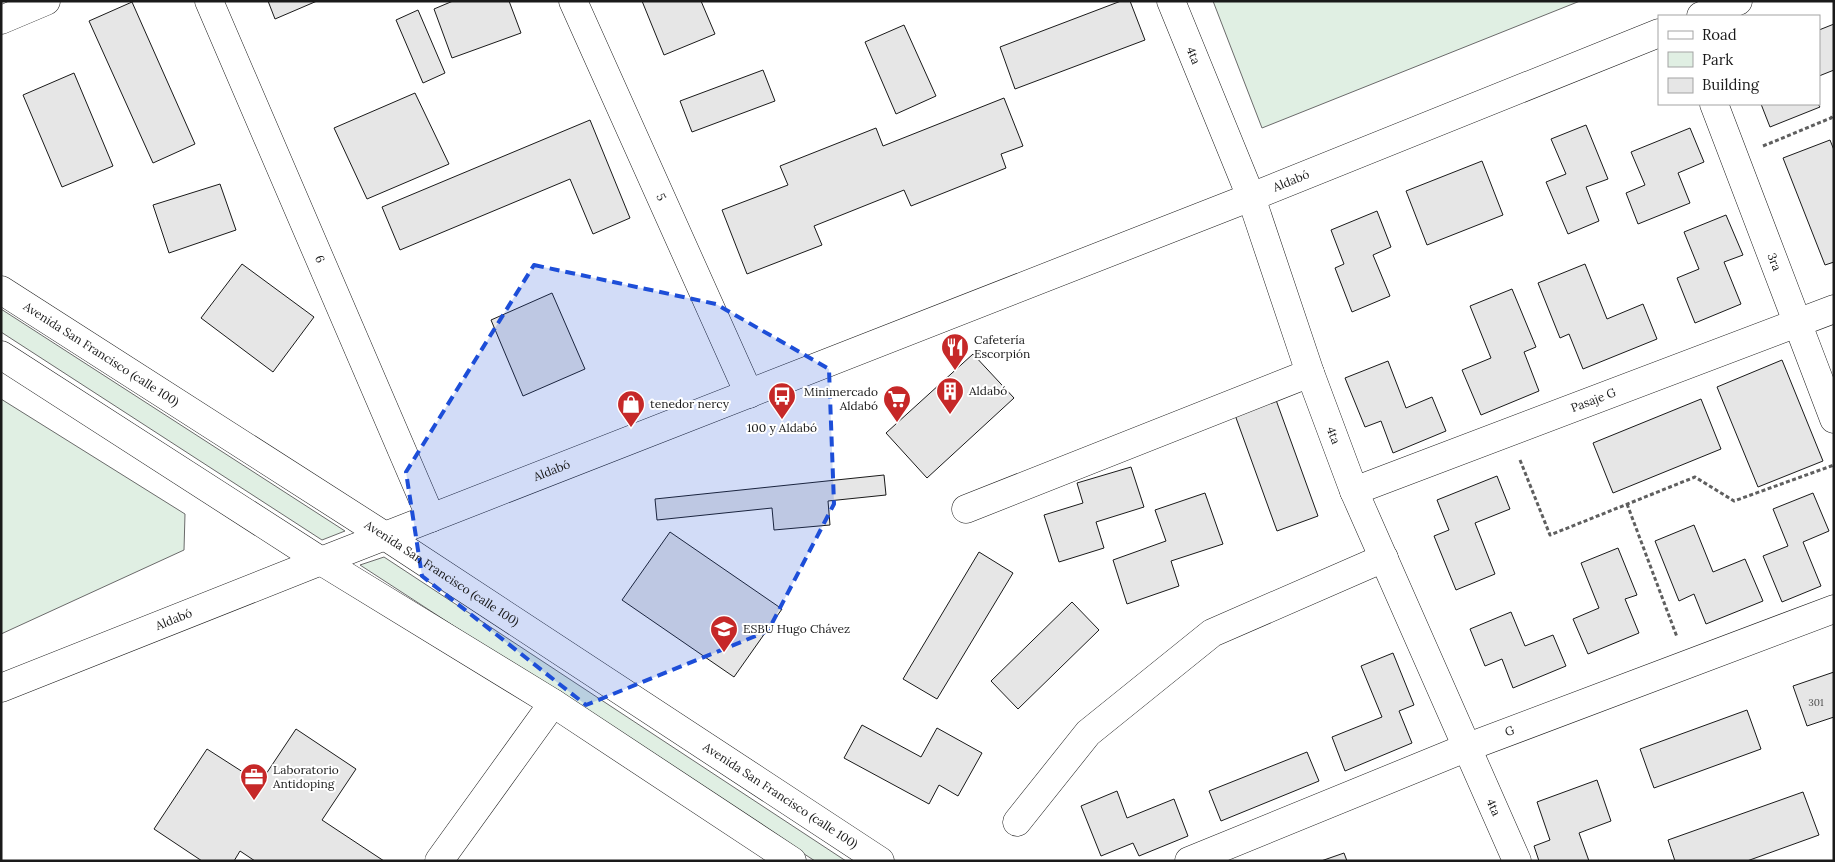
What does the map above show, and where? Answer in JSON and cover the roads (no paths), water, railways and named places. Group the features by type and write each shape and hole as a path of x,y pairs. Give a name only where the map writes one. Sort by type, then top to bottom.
{"main road":[{"path":"1,20 46,1"},
{"name":"6","path":"209,1 431,518"},
{"name":"5","path":"572,1 749,394"},
{"name":"4ta","path":"1171,1 1251,197 1310,373 1354,491 1517,861"},
{"path":"1703,15 1735,2"},
{"name":"Aldabó","path":"1,688 1251,197 1658,33"},
{"name":"3ra","path":"1714,105 1834,419"},
{"name":"Avenida San Francisco (calle 100)","path":"1,290 385,536 880,861"},
{"name":"Pasaje G","path":"1354,491 1834,309"},
{"path":"1,355 321,561 553,703 792,861"},
{"path":"966,509 1310,373"},
{"path":"1017,822 1088,733 1212,633 1384,558"},
{"name":"G","path":"1189,861 1468,747 1834,608"},
{"path":"440,861 553,703"}],"place":[{"name":"Cafetería Escorpión","path":"955,371"},
{"name":"Aldabó","path":"950,415"},
{"name":"100 y Aldabó","path":"782,420"},
{"name":"Minimercado Aldabó","path":"897,423"},
{"name":"tenedor nercy","path":"631,428"},
{"name":"ESBU Hugo Chávez","path":"724,653"},
{"name":"Laboratorio Antidoping","path":"254,801"}]}
